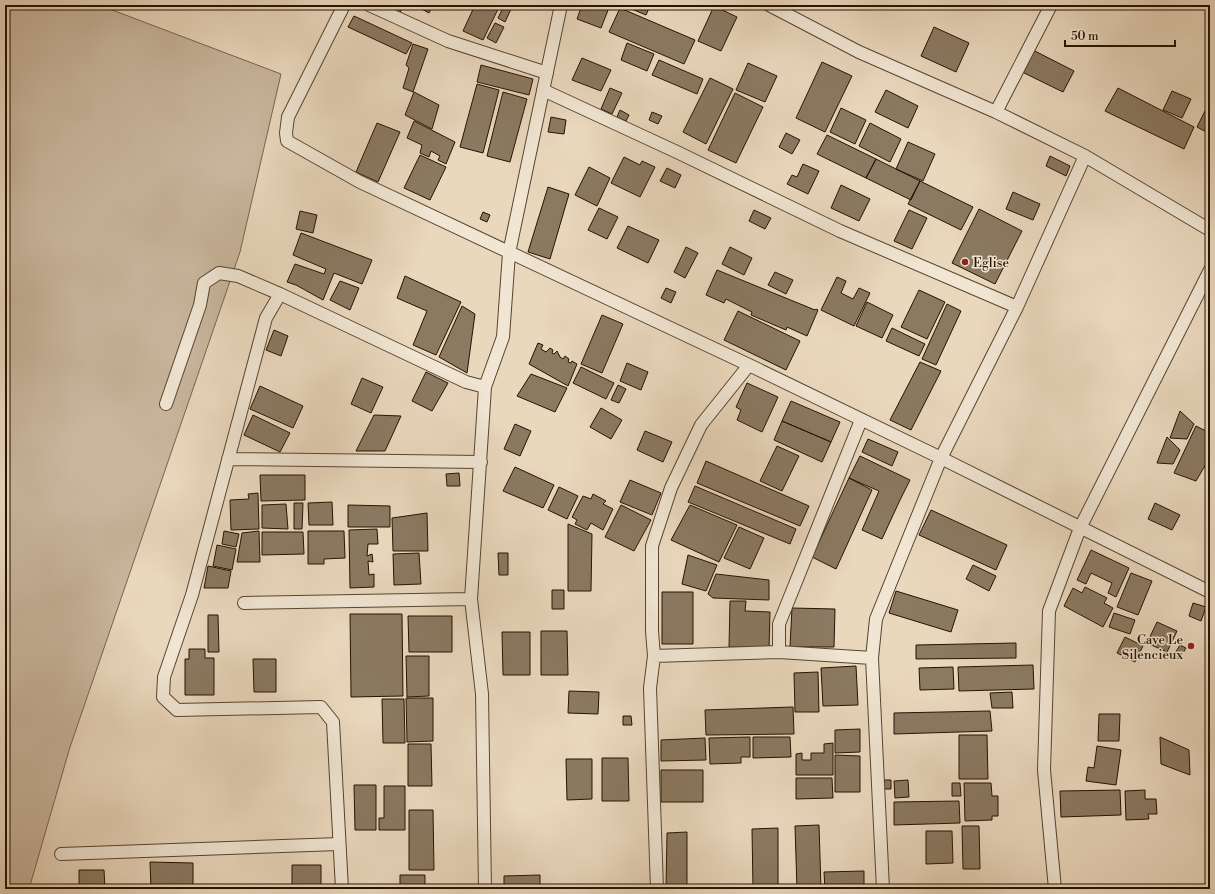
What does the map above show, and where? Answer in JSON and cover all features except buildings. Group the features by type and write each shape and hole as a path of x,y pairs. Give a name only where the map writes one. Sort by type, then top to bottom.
{"street":[{"path":"344,5 288,117 286,133 287,141 360,182 749,365 941,458 1210,592"},
{"path":"369,5 448,41 547,73"},
{"path":"485,889 482,694 471,599 485,387 503,336 509,253 561,5"},
{"path":"770,5 859,52 996,112 1085,156 1210,230"},
{"path":"996,112 1051,5"},
{"path":"544,90 840,231 1017,307"},
{"path":"883,889 872,658 876,619 941,458 1017,307 1085,156"},
{"path":"1055,889 1044,770 1049,611 1080,528 1210,270"},
{"path":"166,404 200,305 204,283 219,272 238,276 280,294 466,382 485,387"},
{"path":"280,294 266,318 192,595 164,677 163,697 177,710 321,707 333,722 342,889"},
{"path":"657,889 650,688 654,656 652,631 652,546 671,488 701,425 749,365"},
{"path":"779,652 779,624 861,420"},
{"path":"228,459 480,462"},
{"path":"244,603 471,599"},
{"path":"654,656 779,652 872,658"},
{"path":"61,854 339,844"}],"shaded area":[{"path":"5,5 99,5 281,74 240,252 70,747 29,889 5,889"}],"place":[{"name":"Eglise","path":"965,262"},
{"name":"Cave Le Silencieux","path":"1191,646"}]}
